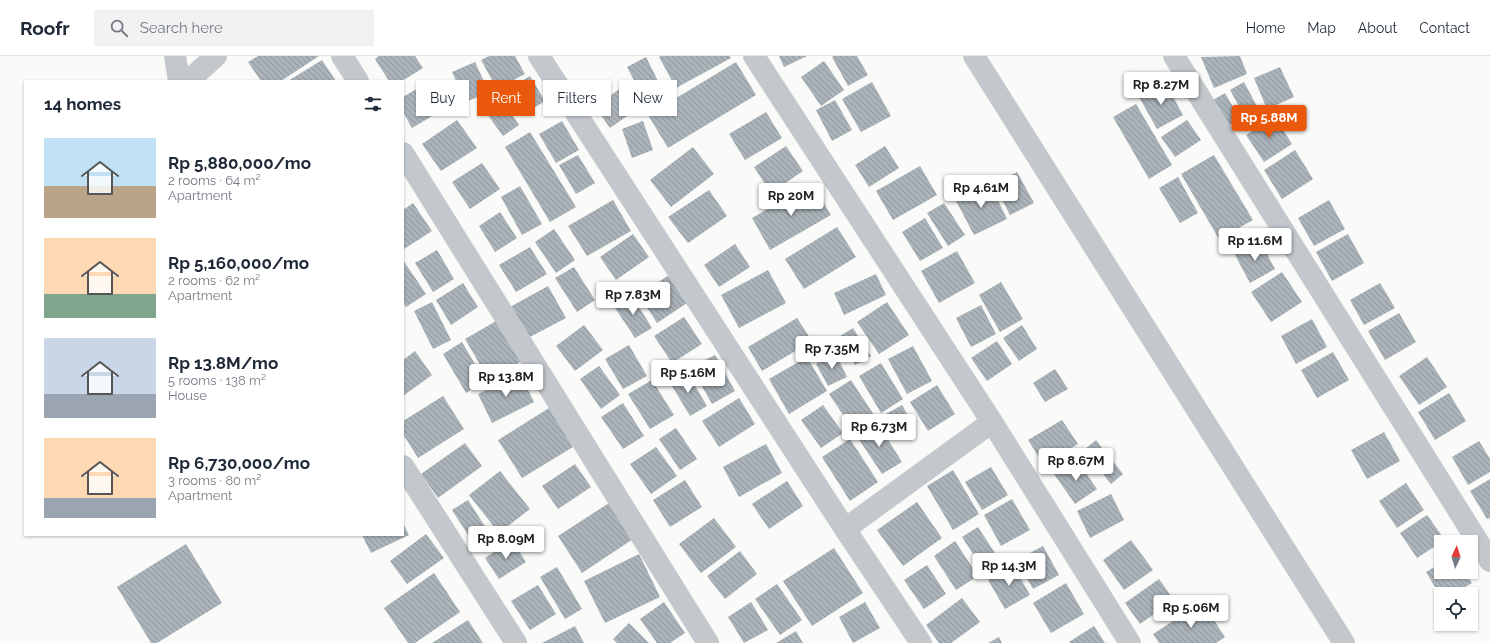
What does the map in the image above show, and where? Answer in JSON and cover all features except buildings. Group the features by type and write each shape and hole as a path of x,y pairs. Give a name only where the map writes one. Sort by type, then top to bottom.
{"street":[{"path":"175,56 179,80"},
{"path":"189,80 216,56"},
{"path":"342,56 357,80"},
{"path":"539,56 845,529 921,643"},
{"path":"754,56 992,422 1130,643"},
{"path":"974,56 1344,643"},
{"path":"1174,56 1490,561"},
{"path":"404,156 708,643"},
{"path":"845,529 992,422"},
{"path":"404,468 516,643"}]}
